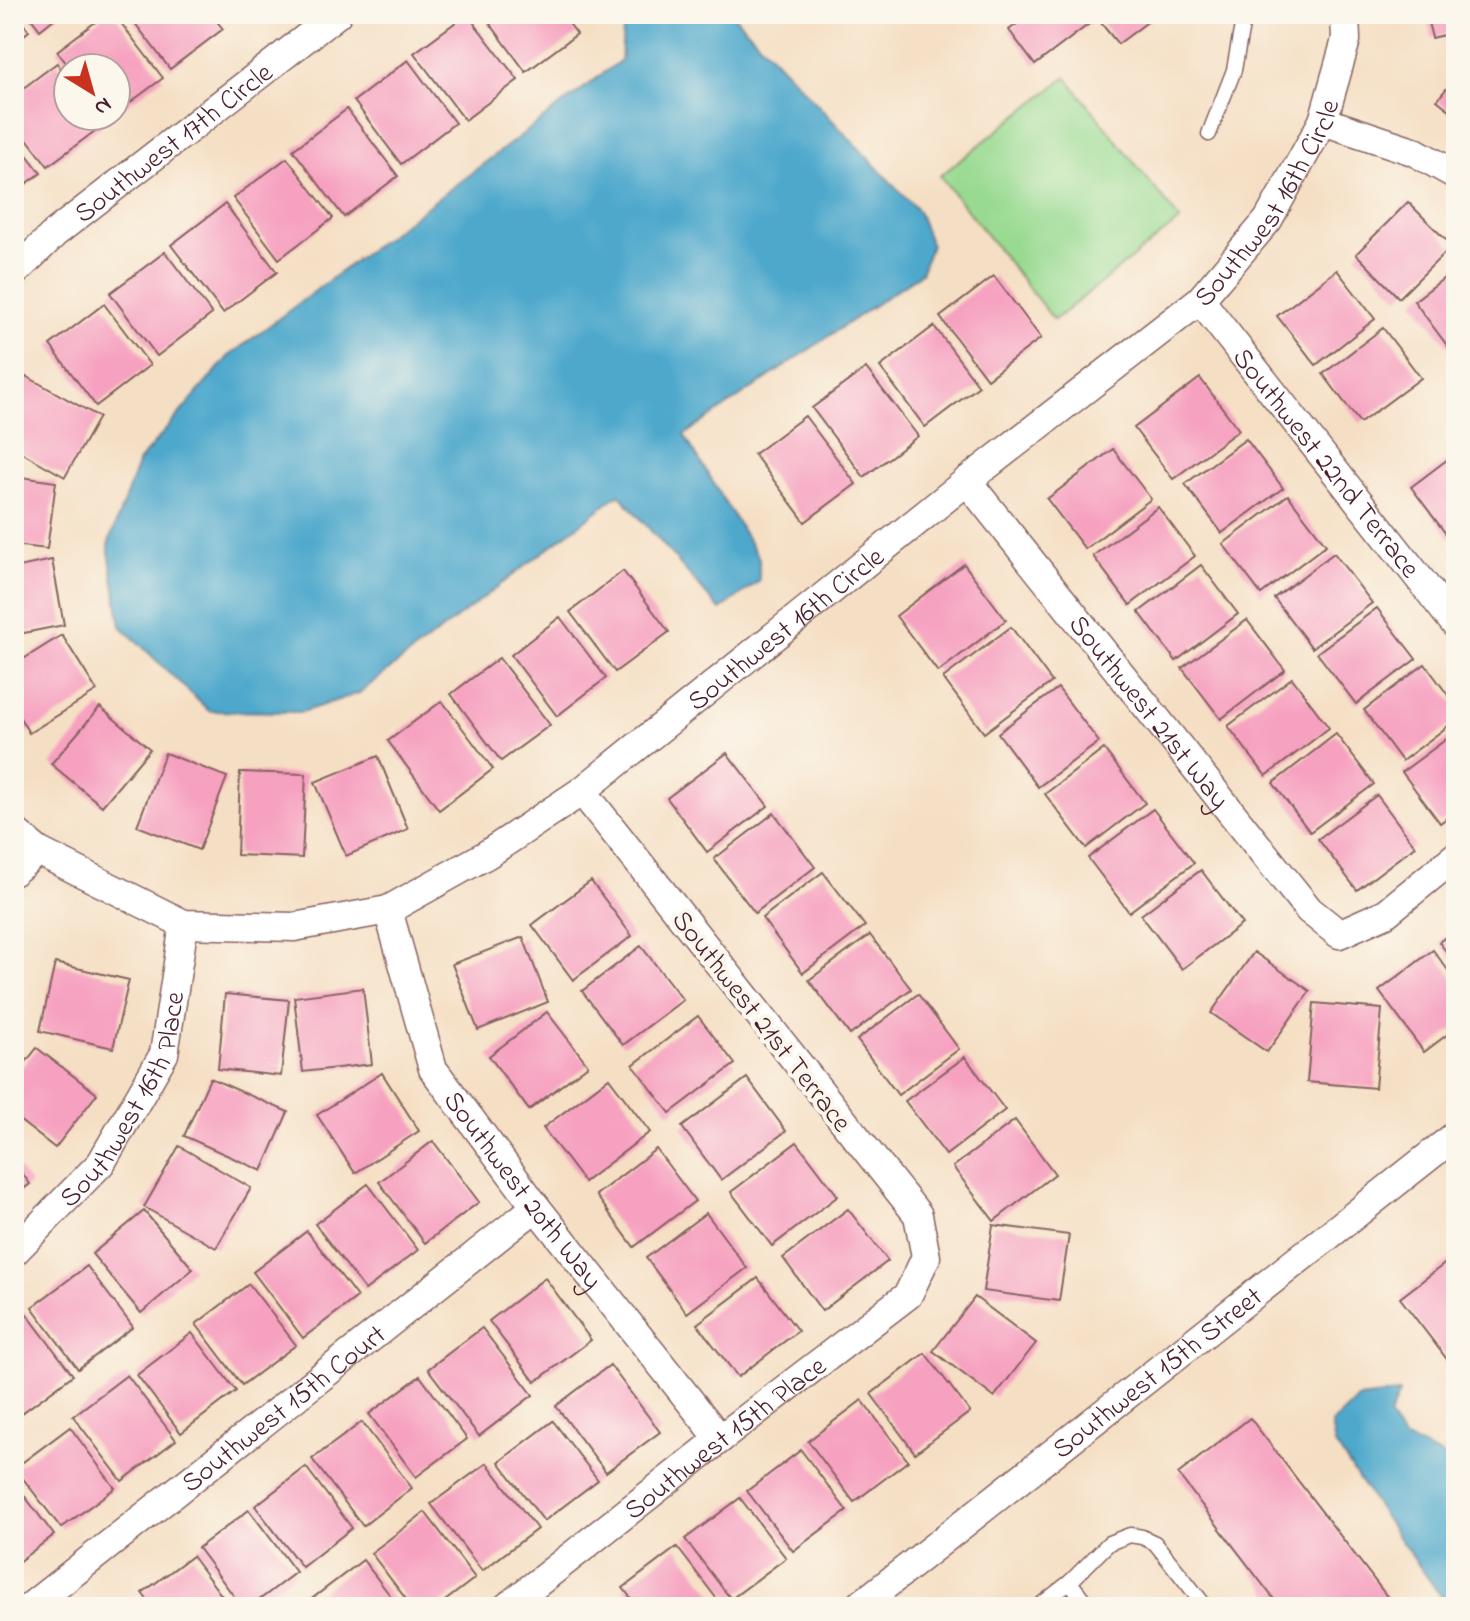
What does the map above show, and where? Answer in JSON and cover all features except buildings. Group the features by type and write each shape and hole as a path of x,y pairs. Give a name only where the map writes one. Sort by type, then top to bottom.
{"street":[{"name":"Southwest 17th Circle","path":"14,273 55,233 337,14"},
{"name":"Southwest 16th Circle","path":"38,851 184,924 294,927 388,910 486,855 582,791 967,481 1200,300 1268,220 1323,121 1346,40 1345,14"},
{"path":"1323,121 1413,151 1456,175"},
{"name":"Southwest 22nd Terrace","path":"1200,300 1456,625"},
{"name":"Southwest 21st Way","path":"967,481 1309,910 1339,934 1386,913 1456,856"},
{"name":"Southwest 21st Terrace","path":"582,791 918,1215 926,1257"},
{"path":"14,831 38,851 14,871"},
{"name":"Southwest 20th Way","path":"388,910 433,1069 536,1207 720,1439"},
{"name":"Southwest 16th Place","path":"14,1252 101,1163 164,1054 184,924"},
{"name":"Southwest 15th Street","path":"858,1607 1456,1135"},
{"name":"Southwest 15th Court","path":"30,1607 536,1207"},
{"name":"Southwest 15th Place","path":"507,1607 908,1295 926,1257"}],"lane":[{"path":"1209,134 1234,70 1244,14"},
{"path":"1038,1607 1070,1582 1109,1543 1130,1535 1155,1543 1206,1607"},
{"path":"1070,1582 1089,1607"}],"green space":[{"path":"1066,77 1180,220 1054,320 940,176"}],"water":[{"path":"624,14 732,14 918,211 931,245 921,273 684,435 759,558 759,581 720,610 619,494 359,693 302,712 209,711 121,626 108,545 139,461 229,356 621,60"},
{"path":"1399,1393 1389,1416 1403,1438 1456,1462 1456,1607 1449,1607 1335,1444 1331,1424 1359,1398"}]}
